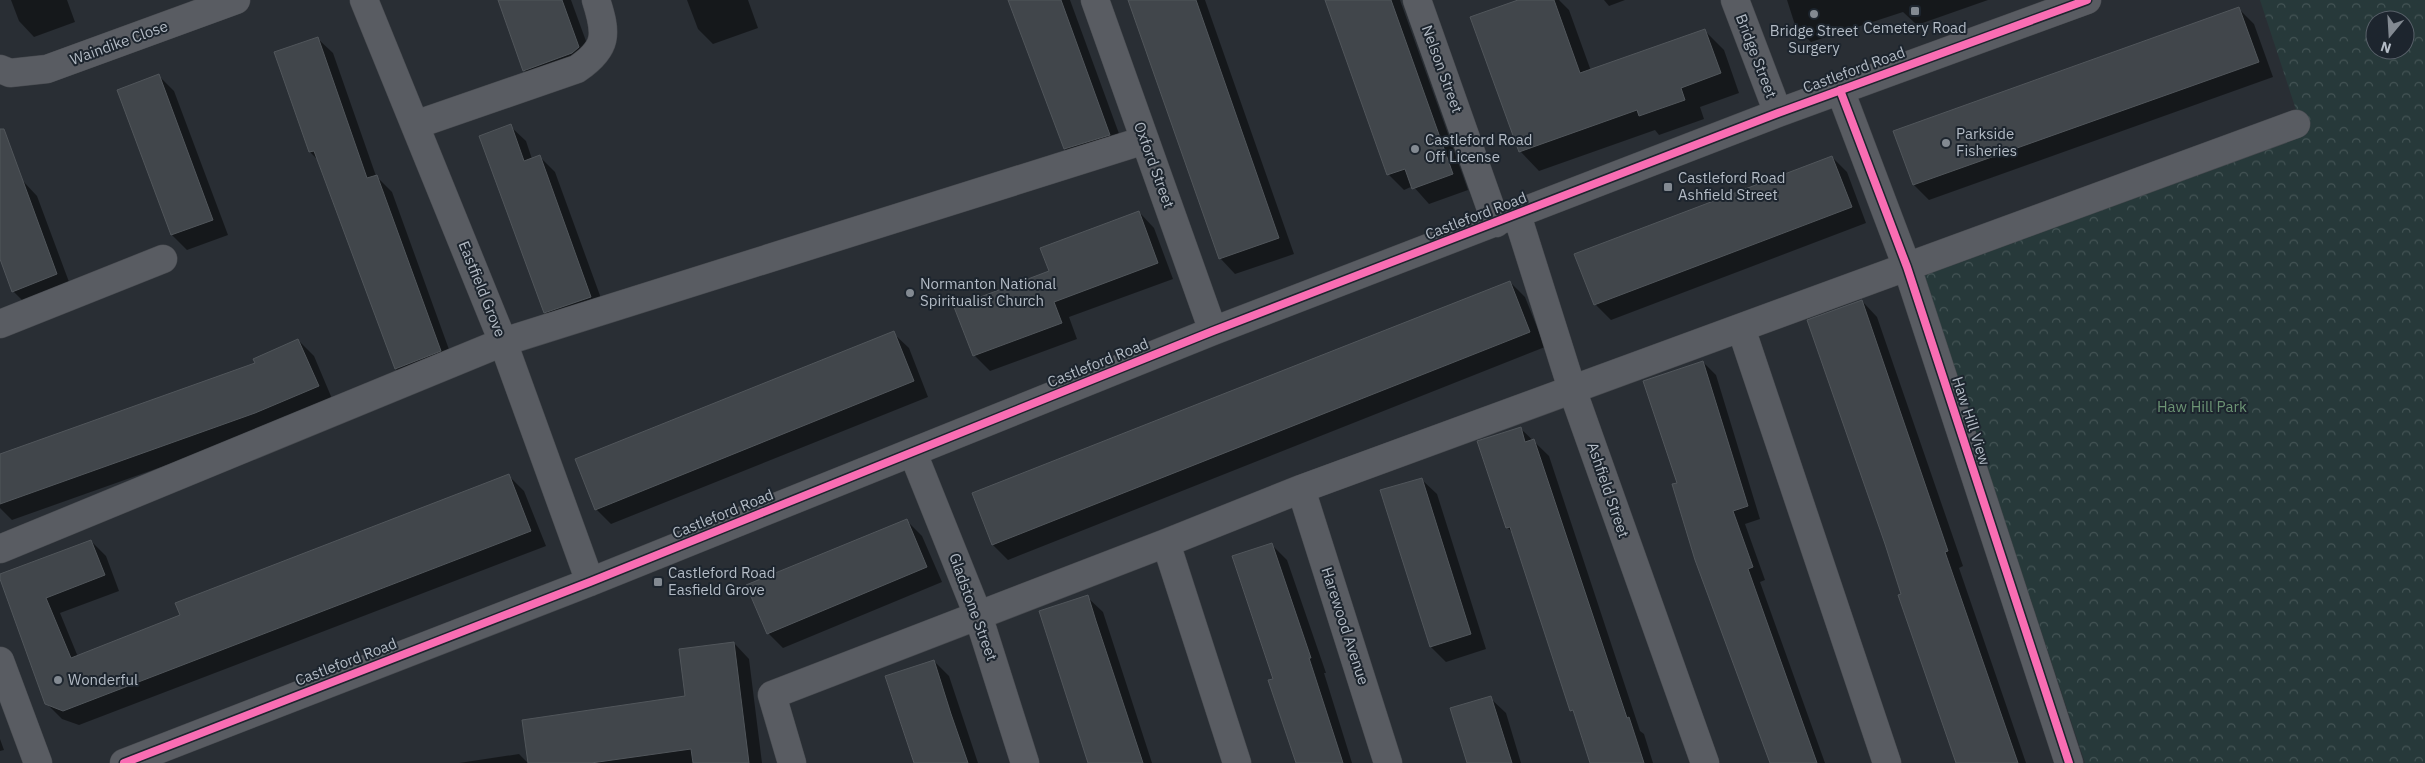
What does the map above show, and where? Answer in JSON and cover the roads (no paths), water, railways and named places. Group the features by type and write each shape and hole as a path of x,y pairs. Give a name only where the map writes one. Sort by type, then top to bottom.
{"street":[{"name":"Waindike Close","path":"0,69 10,73 47,69 236,0"},
{"name":"Eastfield Grove","path":"364,0 503,342 590,582"},
{"path":"416,125 577,69 593,58 604,42 603,20 596,0"},
{"name":"Oxford Street","path":"1095,0 1213,331"},
{"name":"Nelson Street","path":"1417,0 1507,219"},
{"name":"Bridge Street","path":"1735,0 1778,113"},
{"name":"Castleford Road","path":"124,763 169,754 1213,331 1778,113 2087,0"},
{"name":"Haw Hill View","path":"1840,90 1907,267 2069,763"},
{"path":"792,763 772,695 1166,543 1300,489 2296,124"},
{"path":"0,549 503,342 1145,140"},
{"name":"Ashfield Street","path":"1507,219 1572,389 1705,763"},
{"path":"0,324 163,259"},
{"path":"1741,328 1887,763"},
{"name":"Gladstone Street","path":"913,454 978,615 1026,763"},
{"name":"Harewood Avenue","path":"1300,489 1388,763"},
{"path":"1166,543 1237,763"},
{"path":"0,661 38,763"}],"place":[{"name":"Cemetery Road","path":"1915,11"},
{"name":"Bridge Street Surgery","path":"1814,14"},
{"name":"Parkside Fisheries","path":"1946,143"},
{"name":"Castleford Road Off License","path":"1415,149"},
{"name":"Castleford Road Ashfield Street","path":"1668,187"},
{"name":"Normanton National Spiritualist Church","path":"910,293"},
{"name":"Castleford Road Easfield Grove","path":"658,582"},
{"name":"Wonderful","path":"58,680"}],"park label":[{"name":"Haw Hill Park","path":"2202,407"}]}
